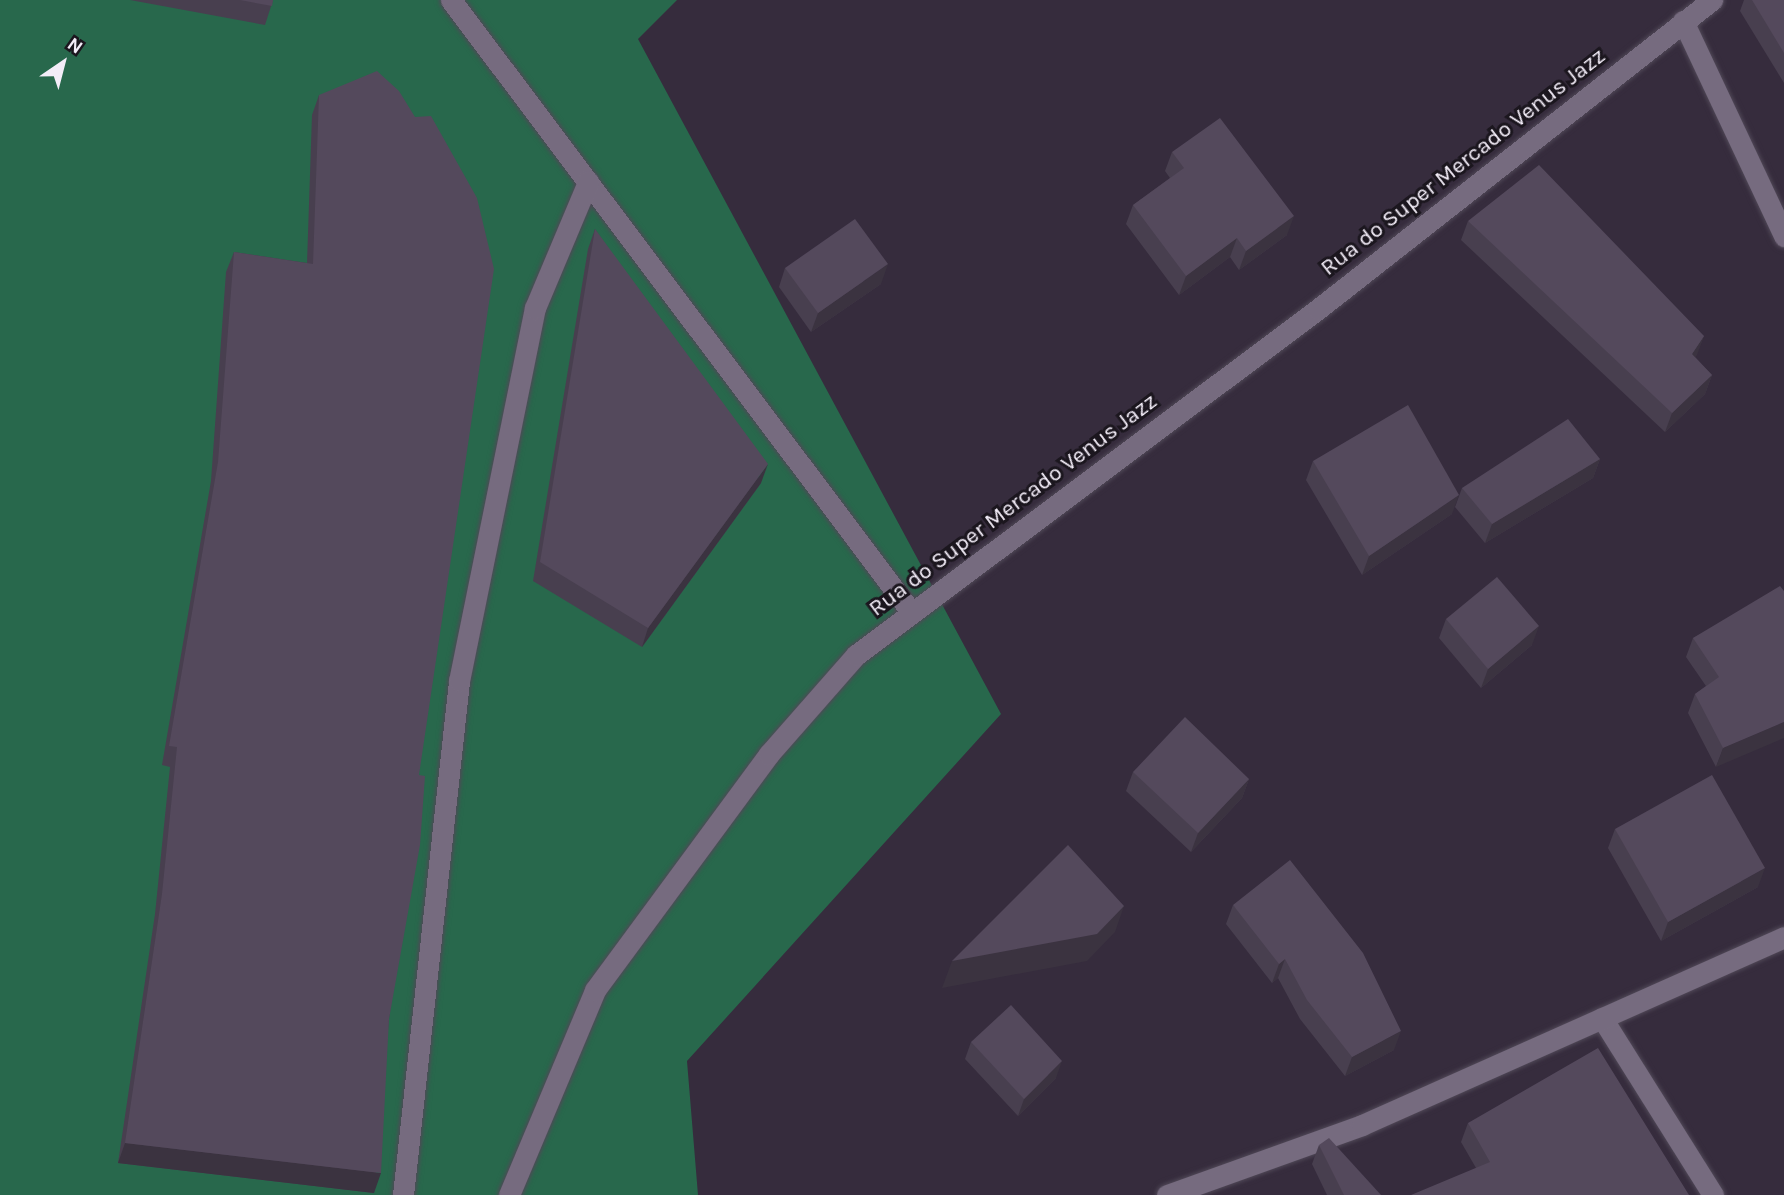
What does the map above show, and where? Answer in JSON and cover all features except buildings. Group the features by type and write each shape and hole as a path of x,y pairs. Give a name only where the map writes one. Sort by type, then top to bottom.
{"street":[{"path":"450,0 912,613"},
{"name":"Rua do Super Mercado Venus Jazz","path":"509,1195 595,990 769,754 856,655 1318,309 1712,0"},
{"path":"1683,21 1784,236"},
{"path":"403,1195 459,681 535,308 588,182"},
{"path":"1167,1195 1362,1125 1784,937"},
{"path":"1602,1018 1713,1195"}],"green space":[{"path":"0,0 677,0 638,39 1001,714 687,1061 698,1195 0,1195"}]}
